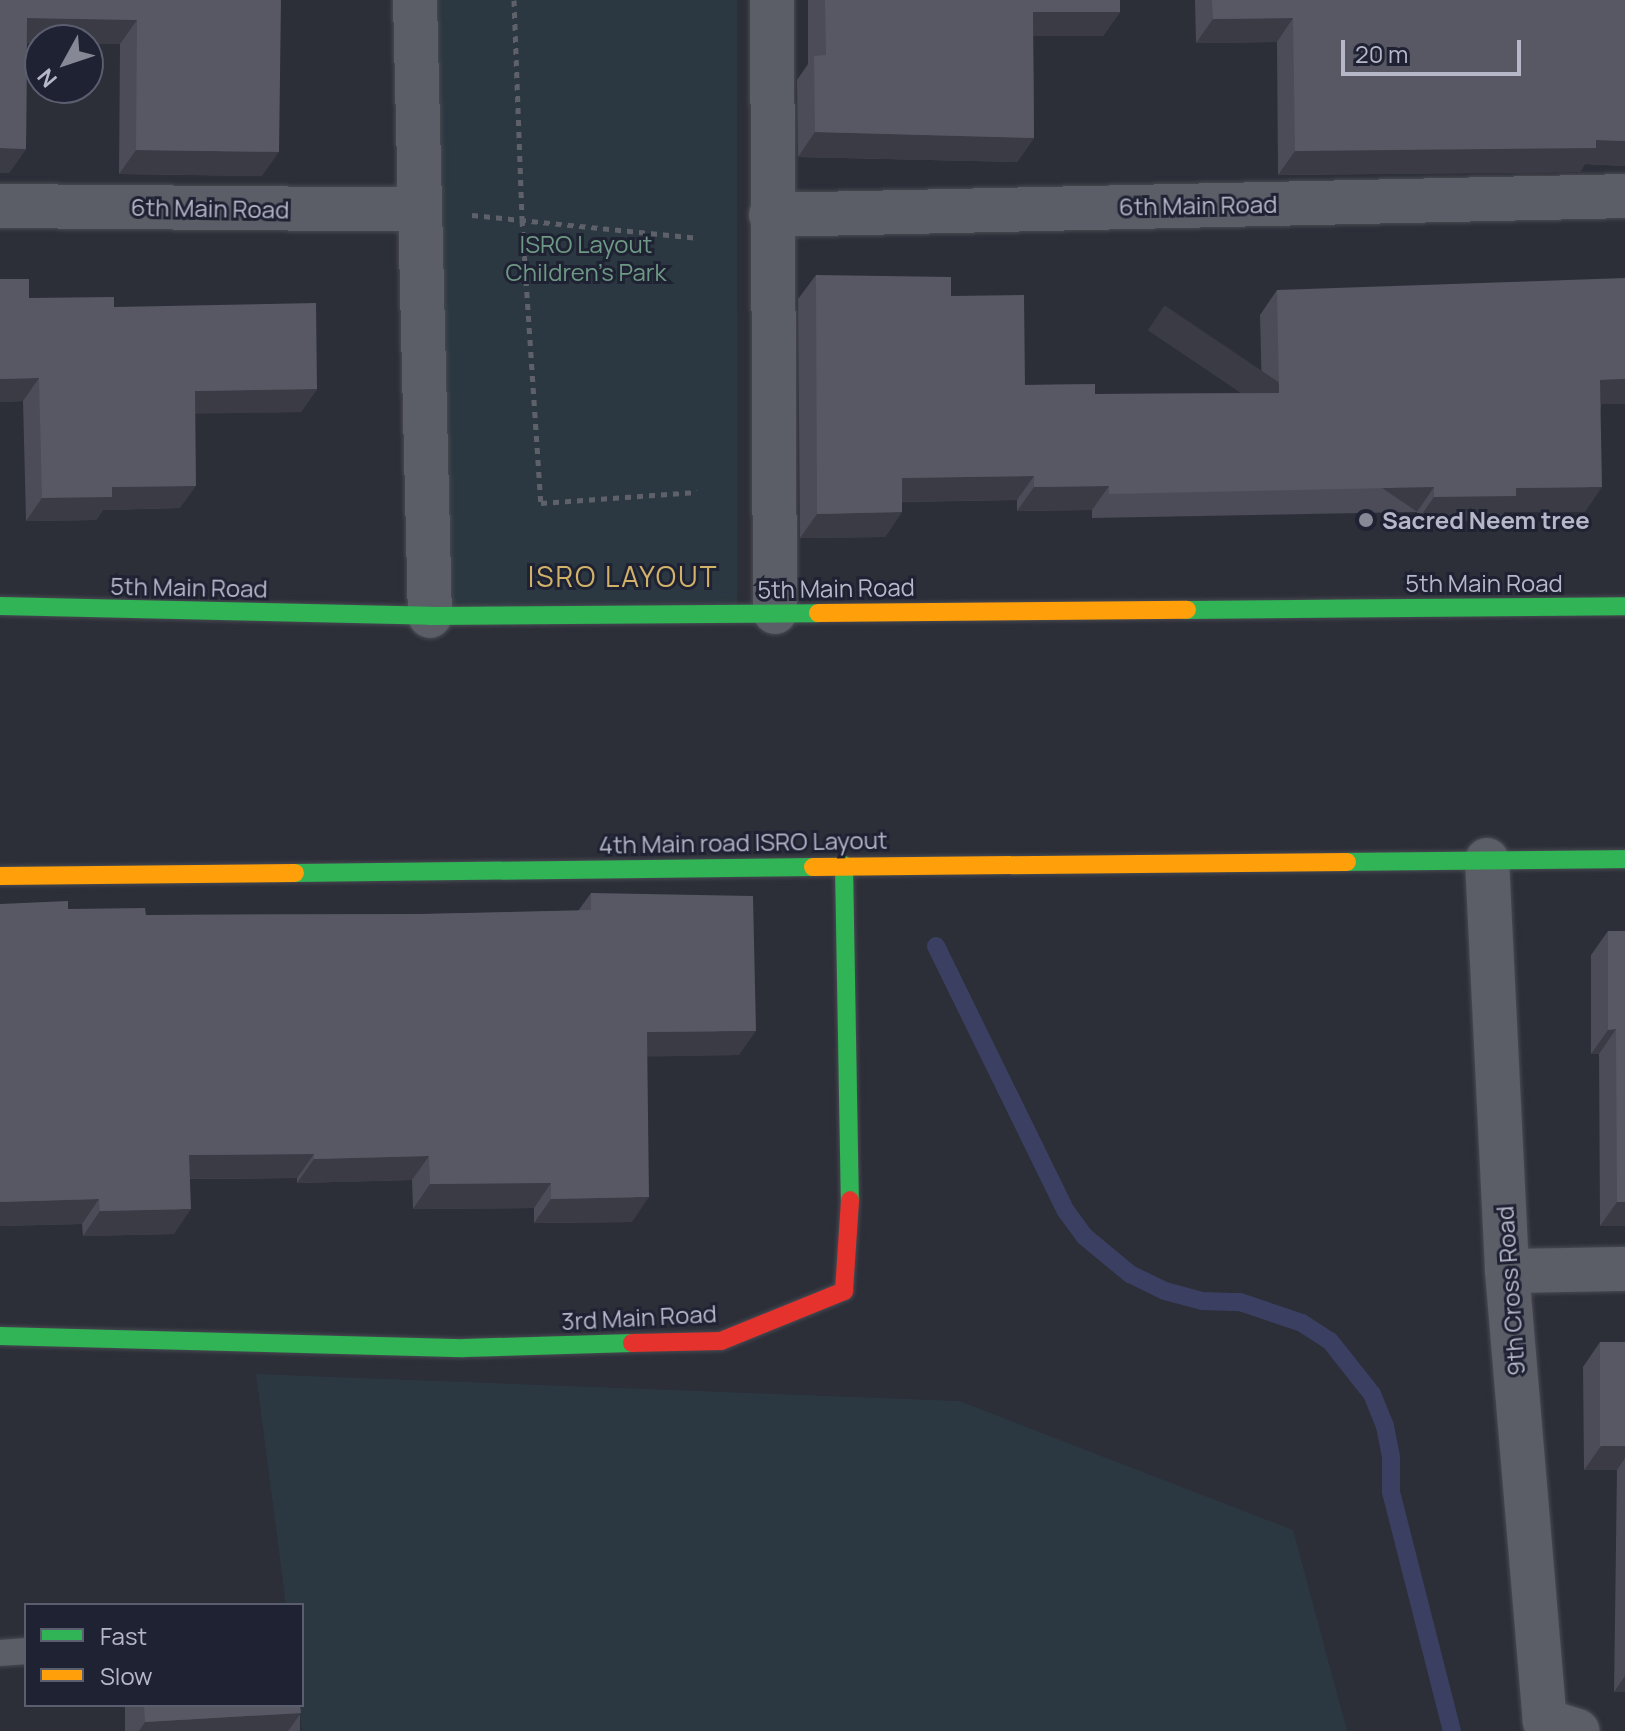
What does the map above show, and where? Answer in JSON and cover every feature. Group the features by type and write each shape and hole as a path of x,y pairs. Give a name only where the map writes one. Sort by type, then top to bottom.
{"street":[{"path":"415,0 430,616"},
{"path":"772,0 775,612"},
{"name":"6th Main Road","path":"771,215 1625,196"},
{"name":"6th Main Road","path":"0,206 420,210"},
{"name":"5th Main Road","path":"0,606 430,616 1625,606"},
{"name":"4th Main road ISRO Layout","path":"0,876 1625,859"},
{"name":"9th Cross Road","path":"1487,860 1507,1271 1562,1726"},
{"name":"3rd Main Road","path":"0,1336 464,1348 721,1341 844,1291 852,1178 844,865"},
{"path":"1507,1271 1625,1269"}],"lane":[{"path":"0,1653 24,1651"}],"path":[{"path":"514,0 522,220 541,503 697,492"},
{"path":"420,210 699,238"}],"green space":[{"name":"ISRO Layout Children's Park","path":"433,0 737,0 737,608 433,608"},
{"path":"256,1374 959,1401 1293,1530 1347,1731 302,1731 299,1707 304,1707 304,1603 286,1603"}],"building":[{"path":"0,0 281,0 279,152 136,150 137,20 27,18 27,24 24,24 26,149 0,148"},
{"path":"825,0 1120,0 1120,12 1033,12 1034,138 815,132 814,56 826,55"},
{"path":"1212,0 1625,0 1625,141 1596,140 1596,148 1295,151 1293,18 1213,19"},
{"path":"816,275 951,277 951,296 1024,295 1025,385 1095,384 1095,394 1279,393 1277,290 1625,278 1625,379 1600,380 1602,487 1516,488 1516,496 1434,497 1434,487 1109,494 1109,486 1034,487 1034,476 902,478 902,512 817,514"},
{"path":"0,279 29,279 29,298 114,297 114,307 316,303 317,389 195,391 196,486 112,487 112,497 42,498 39,378 0,379"},
{"path":"591,893 753,896 756,1031 647,1032 649,1197 551,1199 551,1183 430,1184 429,1156 314,1159 314,1154 189,1155 191,1209 100,1211 99,1199 0,1202 0,904 68,901 68,909 145,908 146,915 423,914 591,910"},
{"path":"1608,931 1625,931 1625,1202 1617,1202 1616,1029 1608,1030"},
{"path":"1600,1342 1625,1342 1625,1446 1600,1446"},
{"path":"144,1707 300,1707 301,1713 145,1722"}],"waterway":[{"path":"936,946 1066,1211 1084,1236 1130,1274 1165,1291 1202,1301 1240,1302 1302,1323 1330,1341 1372,1394 1385,1426 1391,1458 1391,1492 1452,1731"}],"traffic: fast":[{"path":"0,606 430,616 818,613"},
{"path":"1187,610 1625,606"},
{"path":"1347,862 1625,859"},
{"path":"844,865 850,1200"},
{"path":"295,873 813,867"},
{"path":"0,1336 464,1348 632,1343"}],"traffic: slow":[{"path":"818,613 1187,610"},
{"path":"813,867 1347,862"},
{"path":"0,876 295,873"}],"traffic: jam":[{"path":"632,1343 721,1341 844,1291 850,1200"}],"place":[{"name":"Sacred Neem tree","path":"1366,520"}],"district":[{"name":"ISRO LAYOUT","path":"623,576"}]}
